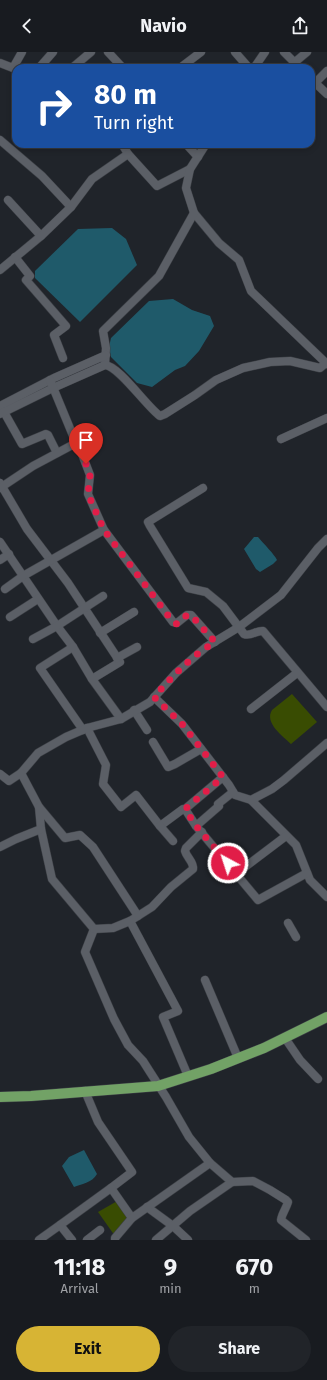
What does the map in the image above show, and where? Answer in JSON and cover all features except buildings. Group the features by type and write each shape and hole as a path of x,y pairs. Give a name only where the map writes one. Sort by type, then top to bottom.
{"main road":[{"path":"0,1097 158,1086 264,1048 327,1016"}],"street":[{"path":"15,64 22,52"},
{"path":"42,64 53,52"},
{"path":"77,64 91,52"},
{"path":"108,52 119,64"},
{"path":"185,64 201,52"},
{"path":"235,52 246,64"},
{"path":"257,64 265,52"},
{"path":"284,52 296,64"},
{"path":"298,64 307,52"},
{"path":"0,63 12,68"},
{"path":"315,80 327,71"},
{"path":"315,83 327,94"},
{"path":"0,140 42,176 71,207"},
{"path":"124,148 157,186 190,169"},
{"path":"190,148 198,157"},
{"path":"1,411 105,365 109,366 118,374 155,413 160,416 166,414 196,395 216,380 243,368 270,362 290,361 320,368 326,364 251,291 239,260 219,243 194,213 186,188 190,169 204,148"},
{"path":"0,270 41,236 71,207 92,179 128,154"},
{"path":"8,200 41,236"},
{"path":"105,365 106,348 103,331 159,276 194,213"},
{"path":"15,257 30,276 26,280 66,326 54,335 64,358"},
{"path":"1,411 50,380 106,355"},
{"path":"50,380 76,443 33,466 1,486 27,529 68,583 120,662 92,679"},
{"path":"1,411 22,444 46,434 48,435 57,453"},
{"path":"281,439 327,418"},
{"path":"82,454 90,475 88,494 104,530 173,622 177,624 187,615 191,615 215,642"},
{"path":"203,488 148,522 188,588 206,592 222,606 244,634 254,634 263,631 327,707"},
{"path":"5,589 23,576 104,530"},
{"path":"0,775 9,781 21,773 38,753 66,737 85,729 121,719 150,702 176,673 206,647 239,627 281,594 327,539"},
{"path":"0,542 72,647 92,679 121,719"},
{"path":"0,560 9,554"},
{"path":"33,639 57,626 103,596"},
{"path":"10,617 38,598"},
{"path":"100,632 134,612"},
{"path":"72,647 40,668 85,729 106,765 103,784 121,807 136,795 172,841"},
{"path":"117,658 137,647"},
{"path":"251,709 297,673"},
{"path":"154,697 182,724 235,795 251,800 296,845 310,880 327,897"},
{"path":"134,710 147,730"},
{"path":"153,742 168,767 200,748"},
{"path":"251,800 272,789 284,780 327,743"},
{"path":"21,773 39,806 65,838 80,835 93,847 134,918 178,1010 163,1017 188,1076"},
{"path":"160,826 185,809 223,777"},
{"path":"196,826 219,806 218,804 233,792"},
{"path":"39,806 41,829 52,879 94,929"},
{"path":"185,809 196,826 258,900 307,873"},
{"path":"0,847 41,829"},
{"path":"94,929 113,928 152,907 172,887 193,870 194,866 185,851 186,848 202,832"},
{"path":"236,873 286,836"},
{"path":"288,923 296,937"},
{"path":"94,929 85,952 114,1019 128,1045 143,1061 189,1137 210,1163 232,1182"},
{"path":"205,980 238,1058"},
{"path":"285,1038 300,1060 318,1079"},
{"path":"39,1240 132,1172 98,1122 85,1091"},
{"path":"115,1240 132,1218 210,1163"},
{"path":"156,1240 190,1211 232,1182 249,1180 270,1190 288,1202 281,1216 281,1220 306,1240"},
{"path":"111,1188 132,1218"},
{"path":"147,1207 173,1226 188,1240"},
{"path":"60,1225 72,1240"},
{"path":"87,1240 100,1230"}],"green space":[{"path":"292,694 317,722 291,744 272,724 270,715 272,710"},
{"path":"119,1200 131,1218 115,1236 98,1212"}],"water":[{"path":"112,228 126,239 137,265 80,322 35,278 35,271 78,229"},
{"path":"173,299 192,310 210,316 214,326 199,351 185,366 175,370 152,387 137,383 111,357 109,347 111,338 149,301"},
{"path":"254,537 258,537 277,560 260,572 256,569 244,549"},
{"path":"84,1150 97,1174 89,1181 74,1187 62,1166 69,1157"}],"route":[{"path":"86,464 90,475 88,494 104,530 173,622 177,624 189,614 215,642 206,647 176,673 154,697 182,724 223,777 185,809 196,826 228,863"}]}
